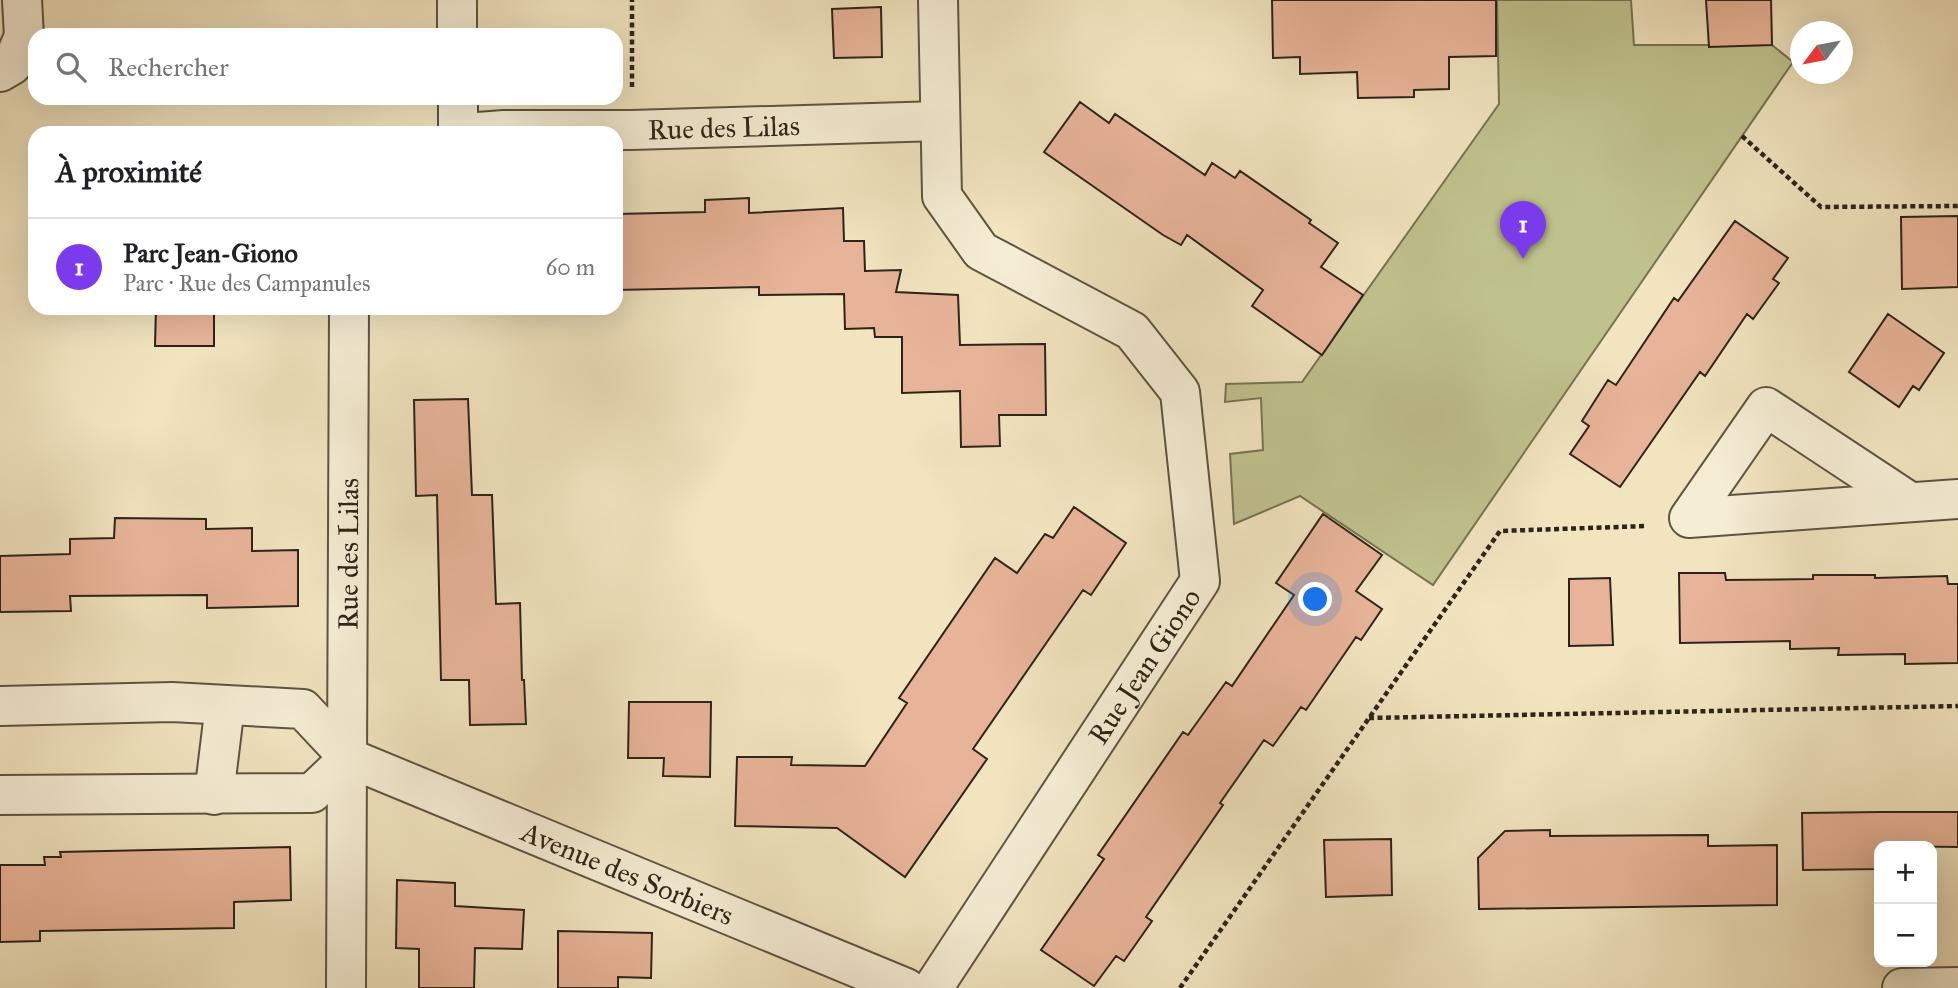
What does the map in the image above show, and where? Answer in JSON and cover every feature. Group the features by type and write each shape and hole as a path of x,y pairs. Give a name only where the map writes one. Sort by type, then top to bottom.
{"street":[{"path":"0,72 12,65 24,36 22,0"},
{"path":"457,0 457,28"},
{"name":"Rue Jean Giono","path":"933,988 1200,581 1180,393 1132,331 981,251 942,196 938,0"},
{"path":"458,105 458,126"},
{"name":"Rue des Lilas","path":"623,130 940,121"},
{"name":"Rue des Lilas","path":"346,988 349,315"},
{"path":"1689,518 1766,407 1910,502"},
{"path":"1689,518 1958,499"},
{"name":"Avenue des Sorbiers","path":"0,706 172,702 303,709 349,758 906,988"},
{"path":"214,795 225,705"},
{"path":"0,795 312,793 349,758"},
{"path":"1902,988 1958,987"}],"path":[{"path":"631,130 632,0"},
{"path":"1742,136 1821,207 1958,205"},
{"path":"1180,988 1500,530 1647,526 1689,518"},
{"path":"1368,719 1958,706"}],"green space":[{"path":"1497,0 1631,0 1634,45 1772,45 1790,60 1790,66 1433,585 1300,496 1234,524 1230,454 1263,450 1261,398 1225,402 1226,384 1302,382 1499,104"}],"building":[{"path":"1272,0 1496,0 1496,56 1449,57 1449,89 1414,90 1414,97 1358,98 1357,72 1300,74 1300,57 1273,58"},
{"path":"1706,0 1771,0 1772,45 1709,47"},
{"path":"881,7 882,57 834,58 832,9"},
{"path":"1080,102 1109,123 1115,114 1205,175 1212,163 1235,178 1240,171 1311,220 1309,223 1338,243 1321,267 1363,295 1322,355 1252,306 1263,290 1187,235 1181,245 1163,235 1044,152"},
{"path":"749,198 749,213 843,208 844,241 864,241 865,271 901,270 896,292 958,295 960,345 1045,344 1046,415 999,415 1000,446 961,447 960,391 902,393 902,337 875,337 874,328 845,329 844,294 759,295 759,287 623,290 623,214 705,212 705,200"},
{"path":"1958,216 1958,287 1902,289 1901,217"},
{"path":"1735,221 1788,258 1773,279 1779,283 1753,319 1747,314 1705,376 1700,372 1620,487 1570,454 1589,426 1582,421 1608,380 1616,385 1674,298 1678,301"},
{"path":"1888,314 1944,353 1919,390 1913,386 1899,407 1849,372"},
{"path":"156,315 214,315 214,346 155,346"},
{"path":"468,399 472,495 492,495 496,604 520,603 526,724 470,725 469,680 441,680 437,495 416,496 414,400"},
{"path":"1074,507 1126,543 1091,595 1083,590 973,749 987,759 905,877 837,828 735,826 737,757 792,757 791,765 865,766 907,703 899,698 995,558 1017,573 1045,534 1053,538"},
{"path":"1323,514 1382,555 1356,591 1382,609 1361,640 1356,637 1306,710 1301,707 1273,746 1264,740 1146,917 1152,921 1124,961 1116,956 1094,986 1041,950 1104,859 1098,855 1183,732 1188,735 1226,682 1232,686 1294,595 1276,583"},
{"path":"115,518 206,519 206,529 252,528 252,551 298,550 298,606 207,608 207,595 70,596 71,611 0,612 0,556 70,554 70,539 114,538"},
{"path":"1679,573 1725,573 1726,580 1813,579 1813,575 1875,575 1875,578 1947,576 1948,584 1958,584 1958,663 1905,664 1905,654 1838,655 1839,648 1790,649 1790,641 1680,643"},
{"path":"1610,578 1613,645 1569,646 1569,579"},
{"path":"629,702 711,702 710,777 663,776 664,758 628,758"},
{"path":"1958,812 1958,847 1937,847 1937,841 1874,841 1874,869 1803,870 1802,813"},
{"path":"1550,830 1550,836 1708,835 1708,846 1777,845 1777,905 1479,909 1478,858 1505,831"},
{"path":"1391,839 1392,895 1326,897 1324,840"},
{"path":"290,847 291,900 234,902 234,928 40,931 40,941 0,942 0,865 45,865 44,857 61,857 60,852"},
{"path":"397,880 455,883 455,906 524,910 522,949 475,948 474,988 419,988 419,949 396,948"},
{"path":"558,931 652,933 651,978 618,977 618,988 558,988"}],"place":[{"name":"Parc Jean-Giono","path":"1523,259"}]}
